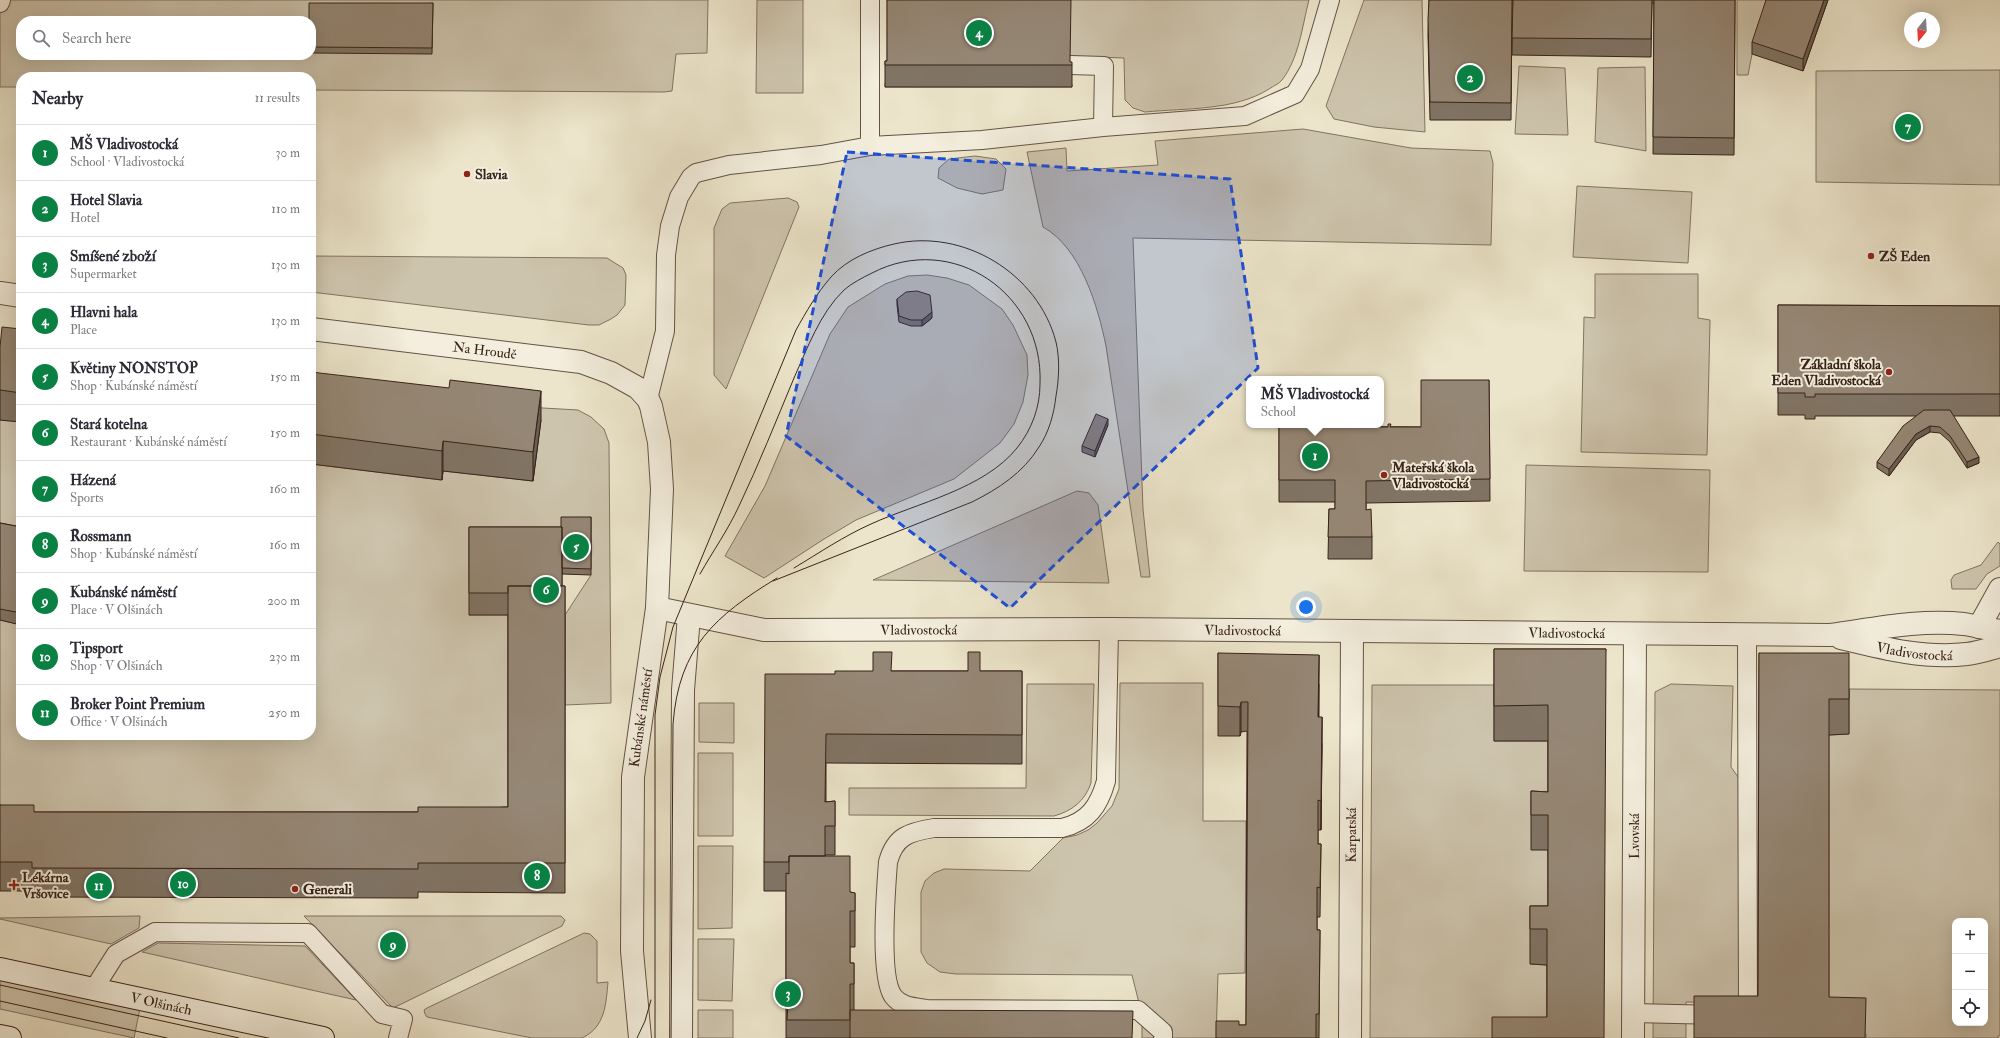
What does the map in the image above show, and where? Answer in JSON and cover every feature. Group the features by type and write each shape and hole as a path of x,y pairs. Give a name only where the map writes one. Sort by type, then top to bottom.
{"street":[{"path":"0,293 16,295"},
{"name":"Na Hroudě","path":"316,330 581,362 595,366 625,380 638,388 648,399"},
{"name":"Kubánské náměstí","path":"640,1038 632,951 633,777 657,608 662,489 659,442 655,420 648,399"},
{"path":"1979,627 2000,589"},
{"name":"Vladivostocká","path":"657,608 689,616 764,630 1109,629 1830,635 1909,624 1957,624 2000,631"},
{"path":"681,1038 683,690 689,616"},
{"name":"Karpatská","path":"1350,1038 1352,631"},
{"name":"Lvovská","path":"1633,1038 1635,634"},
{"name":"Vladivostocká","path":"1830,635 1894,651 1909,653 1966,654 2000,646"},
{"name":"V Olšinách","path":"0,969 323,1038"},
{"path":"0,1036 10,1038"}],"lane":[{"path":"870,0 870,146"},
{"path":"648,399 665,331 666,255 670,226 679,197 691,177 696,173 729,165 821,155 870,146 982,140 1103,127 1245,116 1295,94 1310,69 1330,0"},
{"path":"1070,65 1104,66 1103,127"},
{"path":"1109,629 1106,781 1102,795 1096,807 1080,821 1062,828 934,828 915,831 906,835 897,842 890,852 888,862 885,968 890,991 894,997 909,1007 927,1009 1138,1010 1163,1032 1164,1038"},
{"path":"1633,1013 1748,1016 1747,635"},
{"path":"93,990 116,954 155,932 308,933 382,1014 403,1019 398,1038"}],"highlighted area":[{"path":"847,152 1230,179 1258,368 1010,608 786,436"}],"shaded area":[{"path":"0,0 708,0 707,53 676,54 672,91 316,90 316,72 16,72 16,87 0,87"},
{"path":"757,0 803,0 803,93 756,93"},
{"path":"887,0 1309,0 1296,52 1288,71 1278,84 1255,96 1225,105 1145,112 1133,108 1125,100 1124,58 1070,56 1070,83 1072,84 1072,87 885,87 885,83 887,82"},
{"path":"1364,0 1422,0 1425,132 1374,127 1334,119 1326,106"},
{"path":"1737,0 1770,0 1752,54 1748,75 1737,75"},
{"path":"1519,66 1565,68 1568,135 1515,134"},
{"path":"1645,67 1646,151 1595,142 1598,68"},
{"path":"2000,70 2000,185 1816,182 1816,71"},
{"path":"1303,129 1411,148 1490,151 1493,163 1491,245 1133,238 1143,509 1150,577 1141,577 1103,331 1093,297 1078,264 1068,249 1043,227 1027,152 1066,148 1067,171 1158,165 1155,141"},
{"path":"975,156 996,159 1006,169 1003,190 982,194 957,188 938,178 939,168 949,159"},
{"path":"1577,186 1692,192 1688,263 1573,257"},
{"path":"788,198 797,202 799,207 726,389 714,375 714,228 722,209 730,203"},
{"path":"316,256 607,258 623,268 626,275 625,305 617,315 611,319 599,325 316,293"},
{"path":"1595,274 1698,274 1698,318 1710,320 1707,455 1581,452 1584,317 1595,318"},
{"path":"927,275 947,278 969,285 1002,309 1013,325 1027,355 1028,375 1023,402 1014,424 1000,443 954,479 856,520 764,578 725,556 765,486 830,334 848,307 885,284 908,276"},
{"path":"383,389 543,408 578,410 591,417 604,429 609,443 611,703 565,705 565,615 591,575 561,549 469,615 508,615 508,807 0,835 0,620 16,624 16,740 316,740 316,465 441,480 443,471 533,481"},
{"path":"0,420 16,422 16,539 0,535"},
{"path":"1526,465 1710,470 1708,572 1524,571"},
{"path":"1077,491 1089,493 1098,505 1109,583 873,580"},
{"path":"1998,542 2000,544 2000,566 1987,574 1976,589 1952,589 1951,580 1954,575 1981,565"},
{"path":"1120,683 1203,683 1203,821 1246,821 1245,973 1218,974 1216,1038 1142,1038 1142,1015 1132,975 956,974 940,972 927,963 921,952 921,892 925,881 934,873 944,869 1030,871 1063,838 1077,835 1088,830 1097,823 1112,806 1119,789"},
{"path":"1027,684 1094,684 1091,783 1085,795 1072,808 1054,816 849,815 849,788 1026,788"},
{"path":"1671,684 1733,686 1731,767 1743,784 1745,1003 1686,1002 1686,1038 1653,1038 1655,692"},
{"path":"1372,685 1494,685 1494,741 1548,741 1548,941 1530,964 1547,965 1547,1038 1370,1038"},
{"path":"1849,689 2000,690 2000,1035 1998,1038 1866,1038 1866,1034 1829,1033 1829,735 1849,734"},
{"path":"699,703 734,703 734,743 699,742"},
{"path":"698,753 733,753 733,836 698,836"},
{"path":"698,846 733,846 732,928 698,929"},
{"path":"140,916 139,928 111,944 0,919 0,918"},
{"path":"304,916 561,916 565,920 562,926 393,1008"},
{"path":"584,933 590,934 597,941 597,983 608,982 605,1007 600,1022 590,1033 582,1038 532,1038 427,1017 425,1014 424,1010 427,1008"},
{"path":"698,939 734,939 732,1001 698,1000"},
{"path":"158,943 305,946 356,1000 142,952"},
{"path":"0,977 140,1008 134,1038 0,1009"},
{"path":"698,1010 733,1010 733,1038 698,1038"}],"building":[{"path":"887,0 1071,0 1070,62 1072,62 1072,65 885,65 885,61 887,61"},
{"path":"1429,0 1512,0 1511,103 1430,102"},
{"path":"1513,0 1652,0 1651,39 1512,38"},
{"path":"1654,0 1735,0 1734,138 1653,137"},
{"path":"1766,0 1824,0 1803,59 1752,42"},
{"path":"309,3 433,3 432,48 316,47 316,16 309,16"},
{"path":"917,291 930,295 932,312 922,320 911,320 899,316 897,299 906,292"},
{"name":"Základní škola Eden Vladivostocká","path":"1778,305 2000,306 2000,394 1815,394 1815,397 1805,397 1805,393 1778,393"},
{"path":"2,327 16,328 16,392 0,390 0,347"},
{"path":"316,373 449,388 450,380 541,391 533,452 443,441 442,451 316,435"},
{"name":"Mateřská škola Vladivostocká","path":"1421,380 1489,380 1490,479 1366,481 1366,510 1371,509 1372,537 1328,537 1329,509 1335,509 1335,480 1279,480 1279,428 1384,428 1388,427 1388,424 1391,424 1390,427 1421,427"},
{"path":"1924,410 1950,410 1979,457 1967,462 1950,436 1940,427 1930,426 1916,434 1889,469 1877,462 1903,426"},
{"path":"1096,414 1108,419 1095,451 1082,446"},
{"path":"561,517 591,517 591,569 562,568"},
{"path":"0,523 16,526 16,612 0,609"},
{"path":"469,527 562,527 562,586 508,586 508,593 469,593"},
{"path":"508,586 565,586 565,863 418,863 418,869 32,868 32,862 0,862 0,805 34,805 34,812 418,812 418,807 508,807"},
{"path":"1494,649 1606,649 1604,1038 1492,1038 1492,1017 1547,1017 1547,929 1530,929 1530,906 1548,906 1548,815 1531,815 1531,791 1548,792 1548,705 1494,706"},
{"path":"873,652 892,652 891,671 968,671 968,652 980,652 980,671 1022,671 1022,735 826,734 825,802 835,801 835,826 825,826 825,856 789,856 789,862 764,862 765,674 835,674 835,671 873,671"},
{"path":"1218,653 1319,655 1318,717 1322,717 1321,801 1318,800 1318,844 1321,844 1320,888 1317,887 1317,930 1320,930 1319,1014 1316,1014 1316,1038 1216,1038 1216,1021 1239,1021 1239,1025 1246,1025 1248,702 1241,702 1240,707 1218,706"},
{"path":"1759,653 1849,653 1849,699 1829,699 1829,997 1866,998 1865,1038 1694,1038 1694,996 1758,996"},
{"path":"789,856 850,856 850,892 855,893 855,911 850,911 850,963 854,963 854,984 850,984 850,1020 787,1020 786,873 789,874"},
{"path":"850,1010 1133,1011 1132,1038 850,1038"}],"tram line":[{"path":"655,1038 655,715 660,677 673,627 796,330 816,296 837,271 844,265 860,256 894,244 920,241 946,243 971,250 994,261 1015,276 1033,295 1047,317 1056,342 1058,355 1058,383 1052,416 1046,435 1033,456 1018,472 1000,486 972,502 773,581"},
{"path":"700,574 735,515 809,343 821,320 835,299 844,290 872,273 903,262 933,260 962,266 988,279 1010,298 1027,323 1037,352 1040,384 1039,401 1034,418 1022,441 1003,462 987,474 968,485 949,494 889,516 861,529 794,568"},
{"path":"671,1038 673,724 677,697 683,674 692,654 704,636 735,606 777,578"},
{"path":"0,985 239,1038"},
{"path":"637,1038 645,1021 651,1000"},
{"path":"0,1001 167,1038"}],"place":[{"name":"Hlavni hala","path":"979,33"},
{"name":"Hotel Slavia","path":"1470,78"},
{"name":"Házená","path":"1908,127"},
{"name":"Slavia","path":"467,174"},
{"name":"ZŠ Eden","path":"1871,256"},
{"name":"Základní škola Eden Vladivostocká","path":"1889,372"},
{"name":"MŠ Vladivostocká","path":"1315,456"},
{"name":"Mateřská škola Vladivostocká","path":"1384,475"},
{"name":"Květiny NONSTOP","path":"576,547"},
{"name":"Stará kotelna","path":"546,590"},
{"name":"Rossmann","path":"537,876"},
{"name":"Tipsport","path":"183,884"},
{"name":"Lékárna Vršovice","path":"14,885"},
{"name":"Broker Point Premium","path":"99,886"},
{"name":"Generali","path":"295,889"},
{"name":"Kubánské náměstí","path":"393,945"},
{"name":"Smíšené zboží","path":"788,994"}]}
